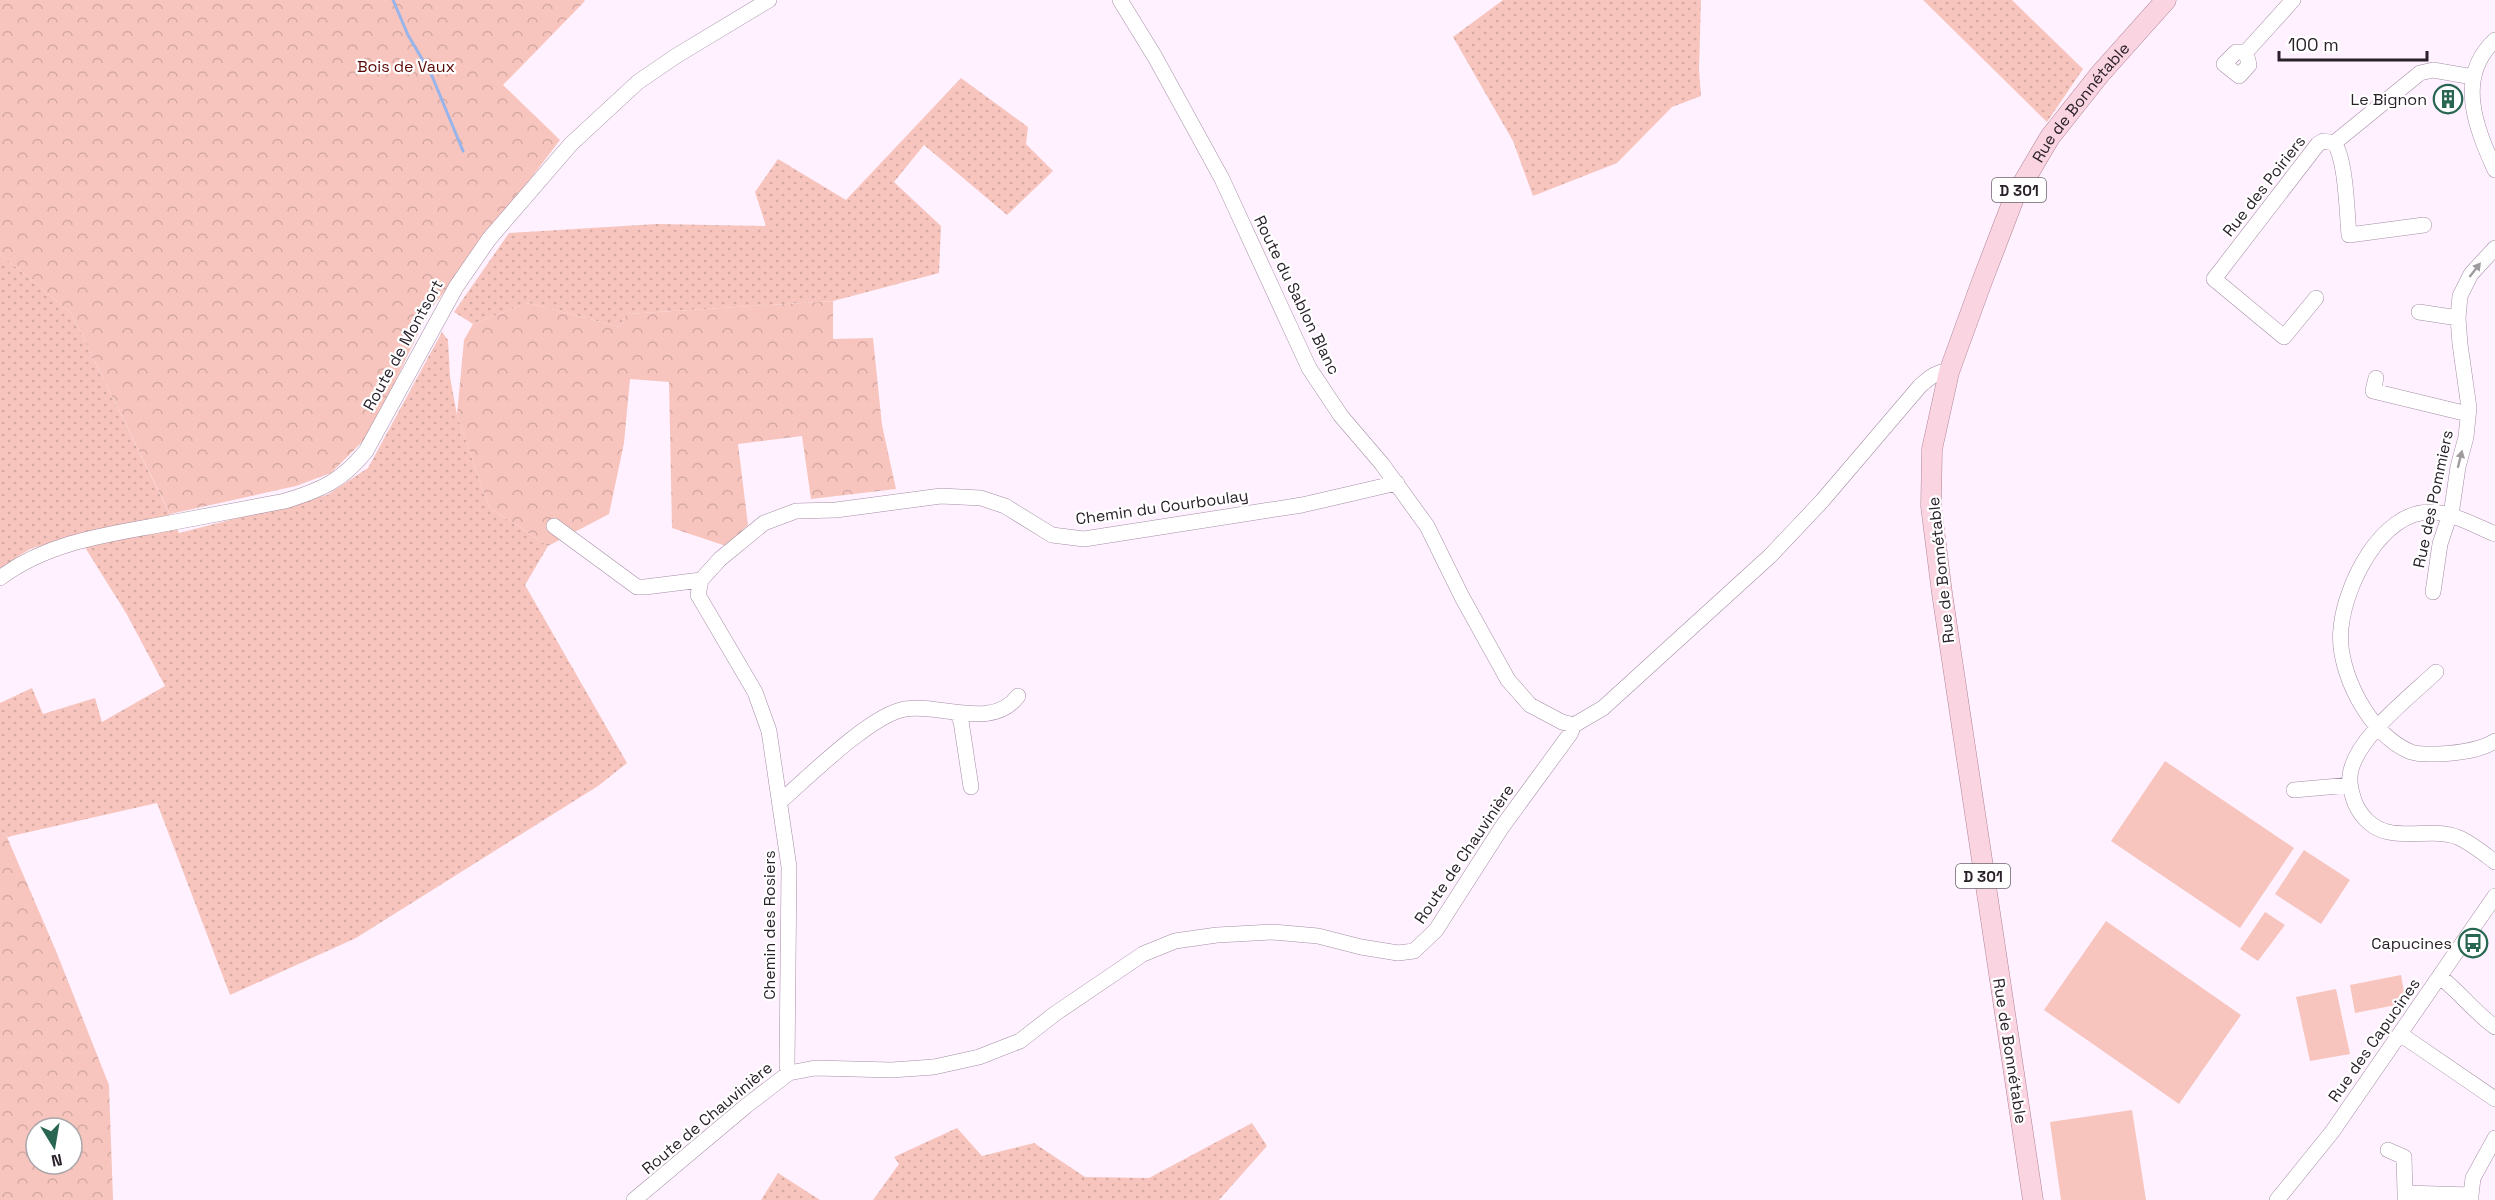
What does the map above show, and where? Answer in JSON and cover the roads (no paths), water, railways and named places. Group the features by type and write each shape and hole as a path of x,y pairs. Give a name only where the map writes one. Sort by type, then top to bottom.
{"main road":[{"name":"Rue de Bonnétable","path":"2033,1200 1936,552 1931,506 1932,448 1949,372 2014,198 2044,147 2100,74 2166,0"}],"street":[{"name":"Route de Montsort","path":"0,578 25,561 60,547 103,536 285,501 313,493 336,481 352,468 366,451 456,287 489,239 571,144 638,82 676,56 769,0"},
{"name":"Route du Sablon Blanc","path":"1120,0 1155,57 1222,179 1309,368 1341,416 1397,483 1427,526 1471,615 1508,680 1530,705 1562,722 1574,725"},
{"path":"2246,52 2293,0"},
{"path":"2495,40 2484,51 2472,77 2475,123 2495,170"},
{"name":"Rue des Poiriers","path":"2316,297 2284,337 2214,279 2311,152 2323,141 2334,143 2420,74 2433,70 2472,77"},
{"path":"2334,143 2338,148 2341,161 2349,235 2424,225"},
{"name":"Rue des Pommiers","path":"2433,592 2440,544 2449,516 2466,437 2468,414 2458,318 2460,296 2471,274 2495,248"},
{"path":"2420,312 2458,318"},
{"name":"Route de Chauvinière","path":"634,1200 789,1073 815,1068 913,1069 979,1057 1020,1041 1056,1013 1143,954 1175,941 1217,934 1273,932 1318,936 1361,947 1398,952 1414,951 1436,930 1502,827 1564,743 1574,725 1604,708 1770,556 1822,501 1920,386 1943,371 1949,372"},
{"name":"Rue des Pommiers","path":"2376,378 2373,391 2468,414"},
{"name":"Chemin du Courboulay","path":"701,580 720,559 764,523 796,511 836,510 941,496 981,498 1005,506 1052,535 1084,539 1302,505 1397,483"},
{"path":"2495,534 2449,516 2431,512 2407,515 2388,529 2372,549 2346,604 2340,630 2342,654 2351,687 2378,728 2397,745 2413,753 2428,754 2479,749 2495,741"},
{"path":"554,526 637,586 701,580"},
{"name":"Chemin des Rosiers","path":"701,580 698,596 736,657 759,701 769,731 789,867 787,1066 789,1073"},
{"path":"2436,672 2378,728 2357,754 2350,774 2350,785 2357,806 2368,822 2385,832 2408,836 2456,836 2495,862"},
{"path":"781,801 840,749 895,711 908,708 957,713 995,713 1012,704 1018,696"},
{"path":"957,713 961,721 971,787"},
{"path":"2294,790 2350,785"},
{"name":"Rue des Capucines","path":"2277,1200 2332,1132 2495,896"},
{"path":"2440,977 2492,1021"},
{"path":"2400,1034 2495,1099"},
{"path":"2388,1150 2403,1157 2405,1197 2471,1197 2473,1178 2495,1138"}],"waterway":[{"path":"393,0 408,35 432,76 463,151"}],"place":[{"name":"Le Bignon","path":"2448,99"},
{"name":"Capucines","path":"2473,943"}],"park label":[{"name":"Bois de Vaux","path":"406,66"}]}
